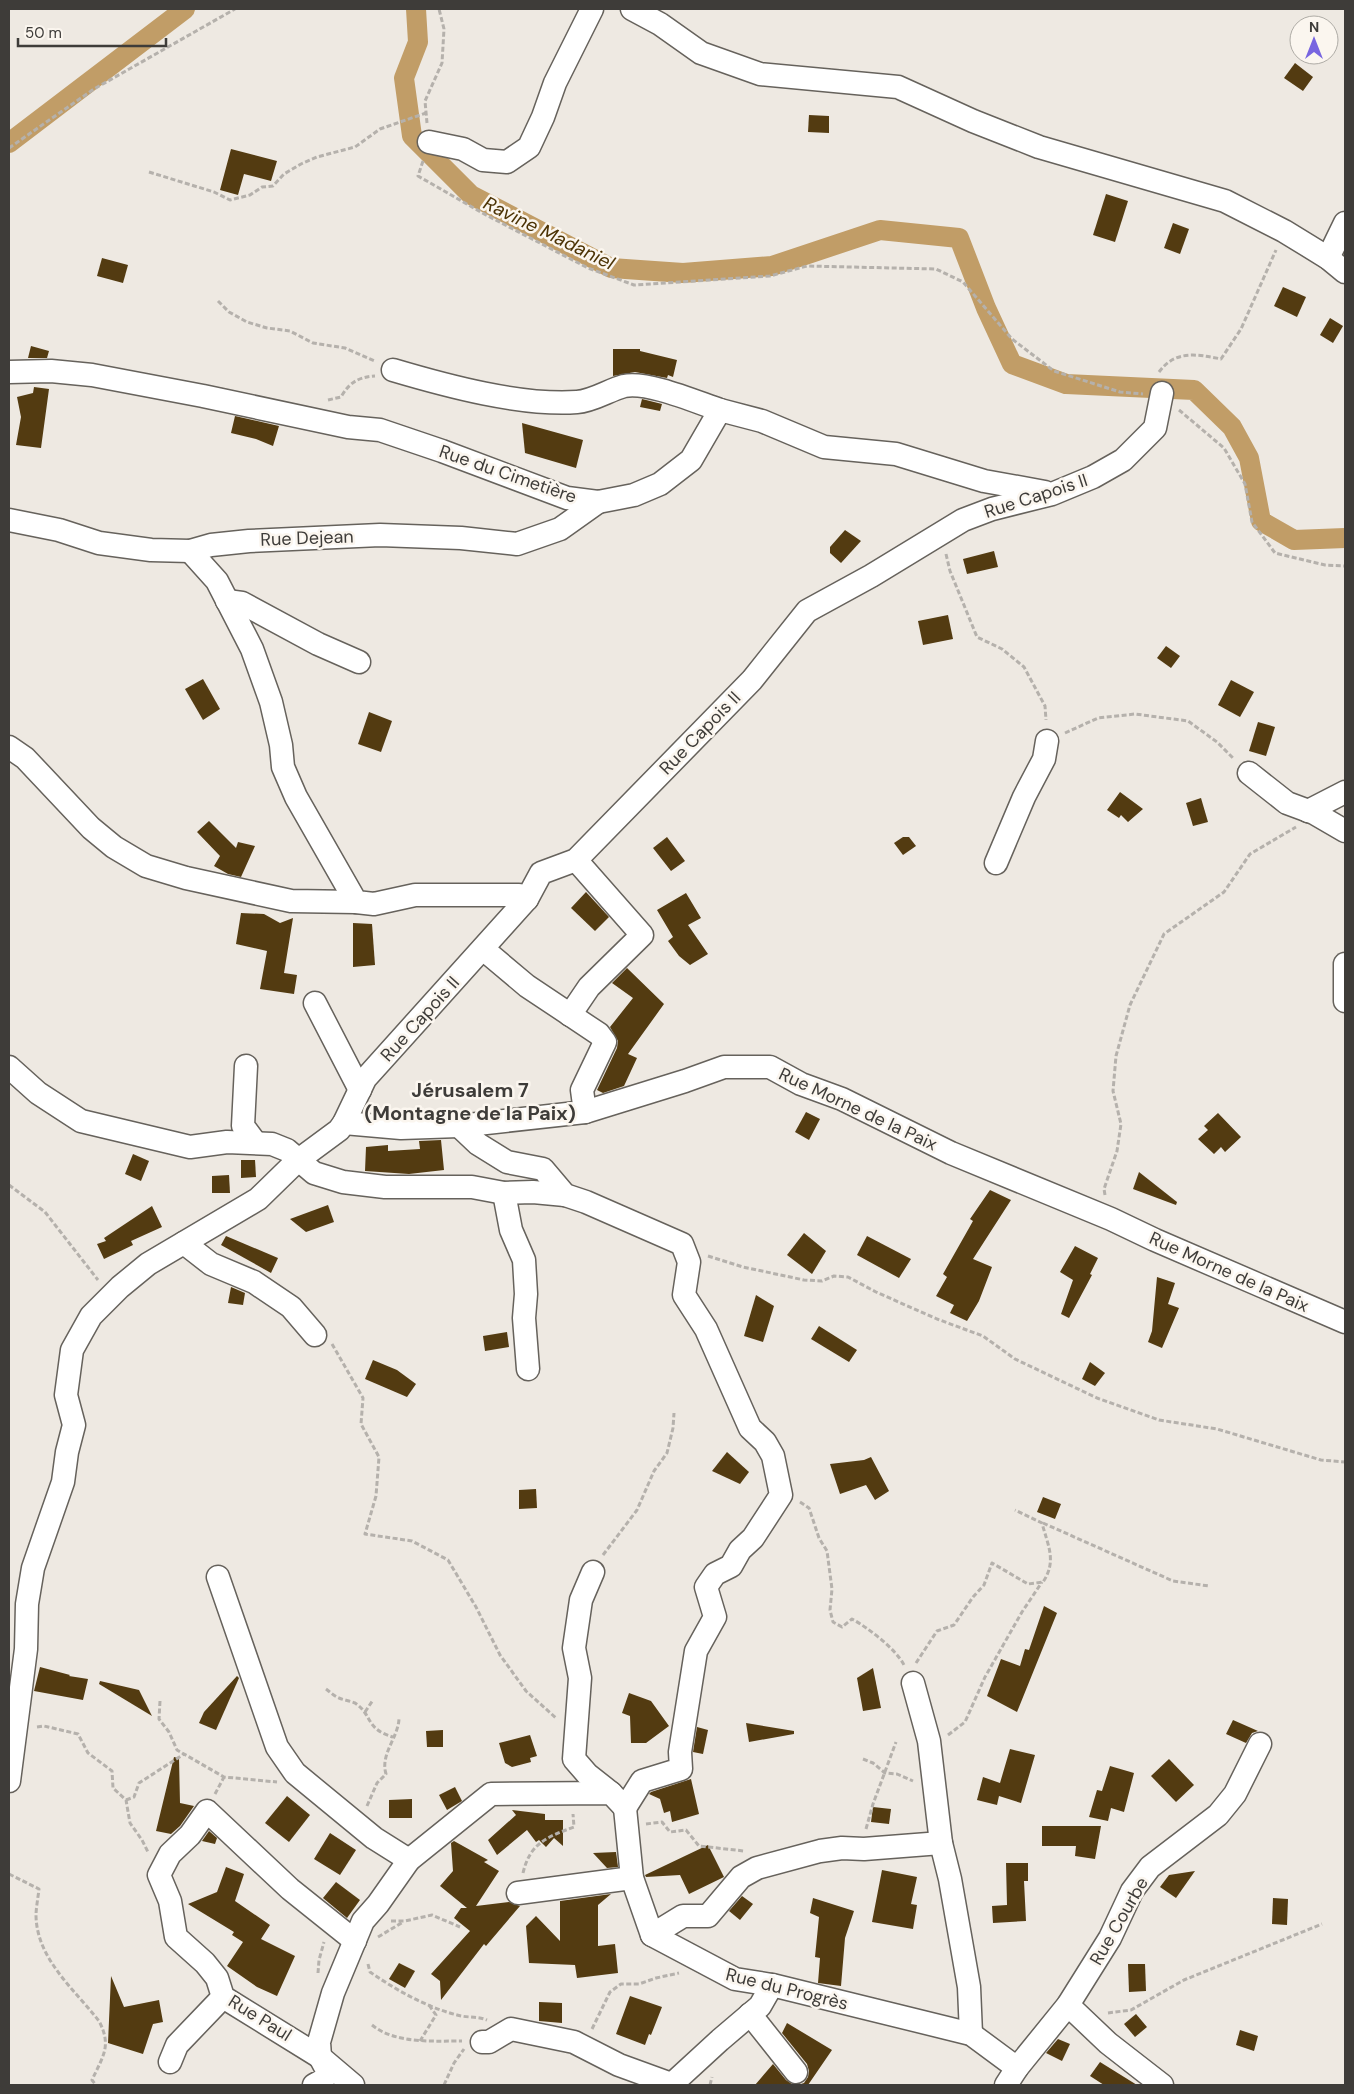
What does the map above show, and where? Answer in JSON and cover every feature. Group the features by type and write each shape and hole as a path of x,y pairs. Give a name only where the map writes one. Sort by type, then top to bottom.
{"street":[{"path":"429,142 463,149 483,160 508,162 529,147 544,117 555,83 592,9"},
{"path":"632,9 660,24 701,52 760,74 898,87 973,121 1039,147 1225,201 1284,231 1337,265 1345,223"},
{"path":"393,370 453,387 536,401 579,402 626,386 657,388 720,410 762,421 824,447 896,454 984,481 1052,494"},
{"name":"Rue du Cimetière","path":"9,372 51,371 92,375 312,419 348,428 380,430 567,498 598,502 634,495 660,484 691,460 720,410"},
{"name":"Rue Capois II","path":"9,1781 26,1649 27,1604 33,1568 63,1482 67,1452 74,1425 66,1395 72,1350 91,1316 110,1296 148,1264 258,1199 297,1161 339,1130 365,1080 527,899 541,873 576,860 752,680 807,611 871,576 963,520 992,509 1052,494 1094,477 1123,460 1155,428 1152,388"},
{"name":"Rue Dejean","path":"9,520 59,530 100,542 151,550 190,551 211,545 249,541 380,535 460,538 517,544 560,529 598,502"},
{"path":"190,551 217,581 252,649 271,702 281,745 283,767 296,798 356,902"},
{"path":"227,601 242,603 318,644 359,662"},
{"path":"996,863 1024,797 1044,759 1047,741"},
{"path":"9,747 25,758 91,828 114,847 146,866 186,878 291,901 374,904 414,895 519,895 527,899"},
{"path":"1248,773 1287,803 1311,812 1345,831"},
{"path":"1311,812 1345,792"},
{"path":"570,1015 589,986 642,935 576,860"},
{"path":"483,949 527,986 599,1034 605,1042 582,1090 585,1112"},
{"path":"1345,964 1345,1001"},
{"path":"315,1003 360,1090"},
{"path":"246,1066 243,1126 255,1142"},
{"path":"9,1067 38,1094 80,1120 190,1147 226,1142 272,1144 287,1150 297,1161 314,1173 343,1182 385,1187 472,1187 504,1193 533,1192 565,1195 586,1202 682,1244 689,1262 684,1295 706,1329 750,1428 765,1442 773,1456 781,1496 753,1538 740,1550 731,1566 715,1574 706,1587 715,1617 696,1651 680,1752 682,1769 642,1781 618,1801 573,1795 491,1794 409,1860 356,1936 333,1993 318,2042 320,2057 328,2072 322,2080 314,2085"},
{"name":"Rue Morne de la Paix","path":"344,1123 400,1128 459,1126 585,1112 686,1081 724,1067 770,1067 801,1084 842,1099 951,1153 1111,1219 1345,1322"},
{"path":"459,1126 478,1144 507,1162 543,1170 565,1195"},
{"path":"504,1193 511,1230 524,1260 526,1294 524,1318 528,1369"},
{"path":"184,1243 211,1264 254,1282 291,1307 315,1335"},
{"path":"573,1795 572,1775 580,1678 574,1648 581,1600 593,1572"},
{"path":"218,1577 277,1747 295,1773 374,1838 409,1860"},
{"path":"913,1683 929,1741 941,1843 950,1880 970,1987 971,2034"},
{"name":"Rue Courbe","path":"1011,2077 1075,2011 1132,1891 1150,1867 1218,1815 1234,1794 1260,1744"},
{"path":"574,1758 587,1774 618,1801 629,1834 632,1878 652,1935 683,1916 708,1916 741,1876 757,1868 820,1851 842,1848 864,1850 941,1843"},
{"path":"159,1875 170,1854 190,1835 207,1811 290,1889 356,1936"},
{"name":"Rue Paul","path":"159,1875 170,1901 176,1937 205,1963 217,1978 223,1997 320,2057 353,2085"},
{"path":"518,1893 632,1878"},
{"name":"Rue du Progrès","path":"652,1935 735,1979 772,1985 971,2034 1011,2077"},
{"path":"476,2041 489,2042 511,2030 574,2042 619,2065 673,2085 720,2040 760,2006 772,1985"},
{"path":"170,2062 176,2045 223,1997"},
{"path":"1075,2011 1108,2044 1162,2085"},
{"path":"750,2014 796,2072"}],"path":[{"path":"9,148 94,89 235,9"},
{"path":"439,9 444,29 442,63 425,101 429,142 418,176 486,215 588,268 634,285 770,276 807,266 936,269 963,282 1012,339 1054,371 1120,392 1152,388 1174,358 1195,354 1221,359 1241,329 1261,289 1284,231"},
{"path":"149,172 214,192 230,200 250,195 262,186 272,186 284,174 301,164 317,157 355,147 380,130 426,113"},
{"path":"218,301 229,312 247,322 267,328 290,331 313,343 345,348 393,370"},
{"path":"312,419 326,401 341,398 349,384 363,377 375,376 393,370"},
{"path":"1152,388 1188,420 1224,448 1245,484 1252,522 1275,553 1325,565 1345,566"},
{"path":"942,534 950,571 977,637 1002,649 1024,667 1045,706 1047,741 1098,718 1135,714 1188,720 1217,742 1248,773"},
{"path":"1111,1219 1104,1189 1117,1151 1121,1124 1113,1091 1116,1056 1130,1005 1164,934 1224,892 1250,854 1290,832 1311,812"},
{"path":"9,1185 45,1212 110,1296"},
{"path":"685,1252 702,1254 743,1267 804,1280 822,1281 834,1276 848,1277 876,1292 937,1319 983,1336 1014,1359 1097,1398 1159,1420 1216,1429 1321,1460 1345,1462"},
{"path":"315,1335 333,1344 363,1398 361,1424 379,1457 376,1496 364,1534 412,1541 448,1560 476,1607 500,1655 526,1691 575,1736"},
{"path":"593,1572 612,1540 637,1510 654,1471 668,1453 672,1438 674,1413"},
{"path":"781,1496 796,1499 809,1508 819,1538 827,1550 832,1589 830,1610 833,1622 842,1627 852,1619 862,1624 901,1660 913,1683"},
{"path":"1016,1510 1173,1581 1209,1586"},
{"path":"929,1741 950,1734 965,1722 985,1677 1022,1612 1051,1570 1051,1561 1042,1523"},
{"path":"913,1683 916,1659 923,1654 936,1631 954,1624 984,1585 992,1563 1028,1584 1043,1582"},
{"path":"326,1689 338,1698 354,1702 380,1733 393,1737"},
{"path":"160,1700 159,1719 169,1732 178,1750 224,1777 282,1782"},
{"path":"364,1712 373,1700"},
{"path":"358,1824 377,1783 386,1774 383,1764 393,1737 398,1730 399,1719"},
{"path":"15,1732 44,1726 78,1734 88,1753 112,1771 113,1788 126,1800 130,1823 142,1840 159,1875"},
{"path":"864,1850 867,1820 896,1742"},
{"path":"126,1800 134,1797 139,1783 184,1754"},
{"path":"863,1759 873,1763 885,1773 897,1774 920,1784"},
{"path":"518,1893 524,1868 534,1848 548,1836 574,1827 571,1802 573,1795"},
{"path":"629,1834 648,1823 662,1822 670,1832 686,1830 698,1846 731,1848 748,1852 757,1868"},
{"path":"9,1874 39,1889 36,1917 41,1944 47,1957 98,2021 104,2032 107,2045 92,2080 95,2085"},
{"path":"460,1927 432,1915 405,1921 386,1922 370,1918 356,1936 367,1957 370,1972 400,1991 457,2016 480,2017 511,2030"},
{"path":"1075,2011 1131,2010 1184,1980 1322,1924"},
{"path":"583,2047 610,1992 621,1984 640,1984 690,1968 711,1967"},
{"path":"420,2041 436,2015 429,2004 431,2005"},
{"path":"372,2025 379,2031 420,2041 476,2041"},
{"path":"444,2085 454,2063 476,2041"}],"building":[{"path":"1294,65 1298,65 1313,77 1303,91 1284,78"},
{"path":"809,115 829,116 829,133 808,132"},
{"path":"231,149 277,161 271,181 244,174 238,195 220,190"},
{"path":"1106,194 1128,201 1115,242 1093,235"},
{"path":"1173,223 1189,229 1180,254 1164,248"},
{"path":"102,258 128,265 123,283 97,276"},
{"path":"1283,287 1306,297 1297,317 1274,306"},
{"path":"1330,318 1343,326 1333,343 1320,335"},
{"path":"31,346 49,351 47,358 28,358"},
{"path":"613,349 640,349 640,351 677,360 673,377 668,375 667,378 635,372 613,376"},
{"path":"34,387 49,389 41,448 16,445 21,417 17,397 33,393"},
{"path":"642,399 662,404 660,411 640,407"},
{"path":"235,416 279,426 273,446 256,439 231,433"},
{"path":"522,423 583,440 576,468 525,453"},
{"path":"845,530 861,541 841,563 830,553 830,547"},
{"path":"994,551 998,567 967,574 963,559"},
{"path":"948,615 953,639 923,645 918,621"},
{"path":"1166,646 1180,656 1171,668 1157,658"},
{"path":"203,679 220,709 203,720 185,689"},
{"path":"1231,680 1254,692 1240,717 1218,705"},
{"path":"369,712 392,721 381,752 358,744"},
{"path":"1258,722 1275,727 1266,756 1249,751"},
{"path":"1120,792 1143,809 1128,822 1121,815 1119,818 1107,810"},
{"path":"1201,798 1208,822 1193,826 1186,803"},
{"path":"209,821 236,848 238,842 255,846 241,877 228,874 214,866 220,856 197,832"},
{"path":"667,837 685,861 671,871 653,848"},
{"path":"903,837 909,837 916,846 903,855 894,843"},
{"path":"586,892 609,917 595,931 571,908"},
{"path":"686,893 701,918 688,925 708,954 690,965 679,956 668,941 673,937 657,910"},
{"path":"241,913 264,914 280,923 293,918 284,973 297,975 294,994 260,989 267,951 236,944"},
{"path":"353,923 372,924 375,965 353,967"},
{"path":"627,968 664,1004 628,1054 637,1058 624,1086 603,1093 597,1090 617,1048 618,1041 610,1027 633,998 612,983"},
{"path":"806,1112 820,1119 809,1140 795,1132"},
{"path":"1218,1113 1241,1137 1225,1152 1221,1147 1214,1154 1198,1139 1208,1130 1204,1126"},
{"path":"441,1140 444,1170 409,1174 365,1171 366,1147 388,1145 388,1151 420,1149 419,1141"},
{"path":"133,1154 149,1161 141,1181 125,1174"},
{"path":"241,1160 255,1160 256,1177 241,1178"},
{"path":"1139,1172 1177,1202 1176,1205 1133,1189"},
{"path":"229,1175 230,1193 212,1193 212,1176"},
{"path":"990,1190 1011,1200 973,1259 992,1267 979,1301 967,1321 950,1313 954,1305 936,1296 947,1277 943,1274 973,1221 970,1219"},
{"path":"328,1205 334,1222 306,1232 290,1219"},
{"path":"152,1206 162,1227 131,1241 133,1245 104,1259 97,1244 106,1241 104,1238"},
{"path":"804,1233 826,1251 812,1274 787,1255"},
{"path":"226,1236 278,1258 271,1273 221,1245"},
{"path":"867,1236 911,1259 899,1278 857,1255"},
{"path":"1075,1246 1098,1258 1090,1274 1092,1275 1069,1318 1061,1314 1073,1280 1060,1272"},
{"path":"1157,1277 1175,1283 1168,1304 1179,1308 1162,1348 1148,1342 1152,1331"},
{"path":"231,1287 245,1293 243,1305 228,1303"},
{"path":"756,1295 774,1306 763,1342 744,1336"},
{"path":"819,1326 857,1350 849,1362 811,1339"},
{"path":"507,1332 509,1347 485,1351 483,1336"},
{"path":"373,1360 397,1370 416,1384 407,1397 365,1379"},
{"path":"1090,1362 1105,1373 1095,1386 1082,1379"},
{"path":"727,1452 749,1472 740,1484 712,1471"},
{"path":"871,1457 889,1491 875,1500 866,1485 840,1494 830,1464 864,1460"},
{"path":"536,1489 537,1508 519,1509 519,1490"},
{"path":"1043,1497 1061,1504 1055,1519 1037,1512"},
{"path":"1044,1606 1057,1613 1017,1712 987,1696 1001,1659 1020,1666 1025,1649 1029,1650"},
{"path":"40,1667 69,1676 88,1679 83,1700 34,1691"},
{"path":"873,1668 881,1708 863,1711 857,1678"},
{"path":"237,1676 239,1678 216,1730 199,1723 204,1712"},
{"path":"100,1681 139,1690 152,1716 99,1684"},
{"path":"629,1693 651,1701 669,1726 646,1743 631,1743 630,1716 622,1713"},
{"path":"1233,1720 1258,1731 1252,1733 1246,1743 1226,1734"},
{"path":"746,1723 794,1731 794,1734 749,1742"},
{"path":"697,1727 708,1730 703,1754 693,1752"},
{"path":"443,1730 443,1747 427,1747 426,1731"},
{"path":"530,1735 537,1756 530,1758 531,1762 512,1767 505,1763 499,1743"},
{"path":"1010,1749 1035,1755 1021,1803 999,1796 997,1805 977,1800 983,1777 1000,1783"},
{"path":"174,1757 179,1758 180,1803 194,1806 180,1826 171,1834 156,1831"},
{"path":"1169,1759 1194,1785 1176,1802 1151,1776"},
{"path":"1110,1766 1134,1773 1124,1812 1111,1808 1108,1821 1089,1817 1097,1790 1102,1791"},
{"path":"691,1779 699,1814 672,1822 670,1811 664,1813 660,1799 649,1794"},
{"path":"455,1787 462,1801 447,1810 439,1795"},
{"path":"287,1796 310,1815 289,1842 265,1823"},
{"path":"412,1799 412,1818 389,1818 389,1800"},
{"path":"873,1807 891,1809 889,1824 871,1822"},
{"path":"512,1810 545,1814 545,1820 563,1820 563,1846 554,1838 546,1847 539,1840 536,1842 527,1830 497,1855 488,1840 516,1815"},
{"path":"1042,1826 1101,1826 1095,1859 1075,1856 1076,1846 1042,1846"},
{"path":"209,1831 217,1838 215,1844 202,1841"},
{"path":"330,1833 356,1850 340,1875 314,1859"},
{"path":"454,1841 488,1860 484,1862 499,1871 476,1906 509,1902 520,1906 486,1946 484,1944 441,2000 440,1981 431,1974 470,1931 454,1918 461,1908 467,1908 440,1886 453,1871 451,1843"},
{"path":"708,1845 724,1877 689,1894 680,1875 646,1877 645,1875"},
{"path":"616,1852 618,1867 607,1868 593,1853"},
{"path":"1006,1863 1028,1863 1028,1881 1024,1881 1026,1921 993,1923 992,1906 1007,1905"},
{"path":"226,1867 244,1874 235,1901 270,1925 261,1939 295,1956 277,1996 257,1987 227,1966 243,1942 232,1935 234,1932 188,1904 217,1892"},
{"path":"882,1870 917,1877 911,1904 917,1905 913,1929 872,1922"},
{"path":"1195,1871 1176,1898 1160,1887 1169,1875"},
{"path":"336,1882 360,1900 347,1918 323,1898"},
{"path":"611,1894 598,1905 598,1946 615,1944 618,1973 577,1978 575,1965 529,1963 526,1926 536,1916 560,1941 560,1901"},
{"path":"742,1896 753,1904 740,1920 729,1911"},
{"path":"813,1898 854,1911 845,1938 841,1986 818,1983 820,1958 815,1957 819,1917 810,1913"},
{"path":"1273,1898 1288,1899 1287,1925 1272,1924"},
{"path":"399,1963 415,1971 405,1988 389,1979"},
{"path":"1128,1964 1145,1964 1146,1991 1129,1992"},
{"path":"111,1976 124,2007 159,2000 163,2022 153,2024 143,2054 108,2043"},
{"path":"630,1996 662,2007 645,2045 616,2034"},
{"path":"539,2002 562,2003 562,2023 539,2021"},
{"path":"1136,2014 1147,2027 1135,2037 1124,2024"},
{"path":"787,2023 832,2050 808,2085 798,2085 804,2083 809,2071 807,2064 782,2033"},
{"path":"1240,2030 1258,2036 1254,2051 1236,2045"},
{"path":"1058,2039 1070,2044 1062,2061 1046,2053"},
{"path":"1100,2062 1137,2085 1104,2085 1090,2076"},
{"path":"773,2064 786,2080 798,2085 755,2085"}],"waterway":[{"name":"Ravine Madaniel","path":"9,143 185,9"},
{"name":"Ravine Madaniel","path":"416,9 418,42 404,78 412,136 471,195 611,268 683,273 772,266 880,230 959,238 986,308 1012,364 1066,384 1194,390 1232,427 1249,458 1261,521 1294,540 1345,538"}],"district":[{"name":"Jérusalem 7 (Montagne de la Paix)","path":"470,1102"}]}
